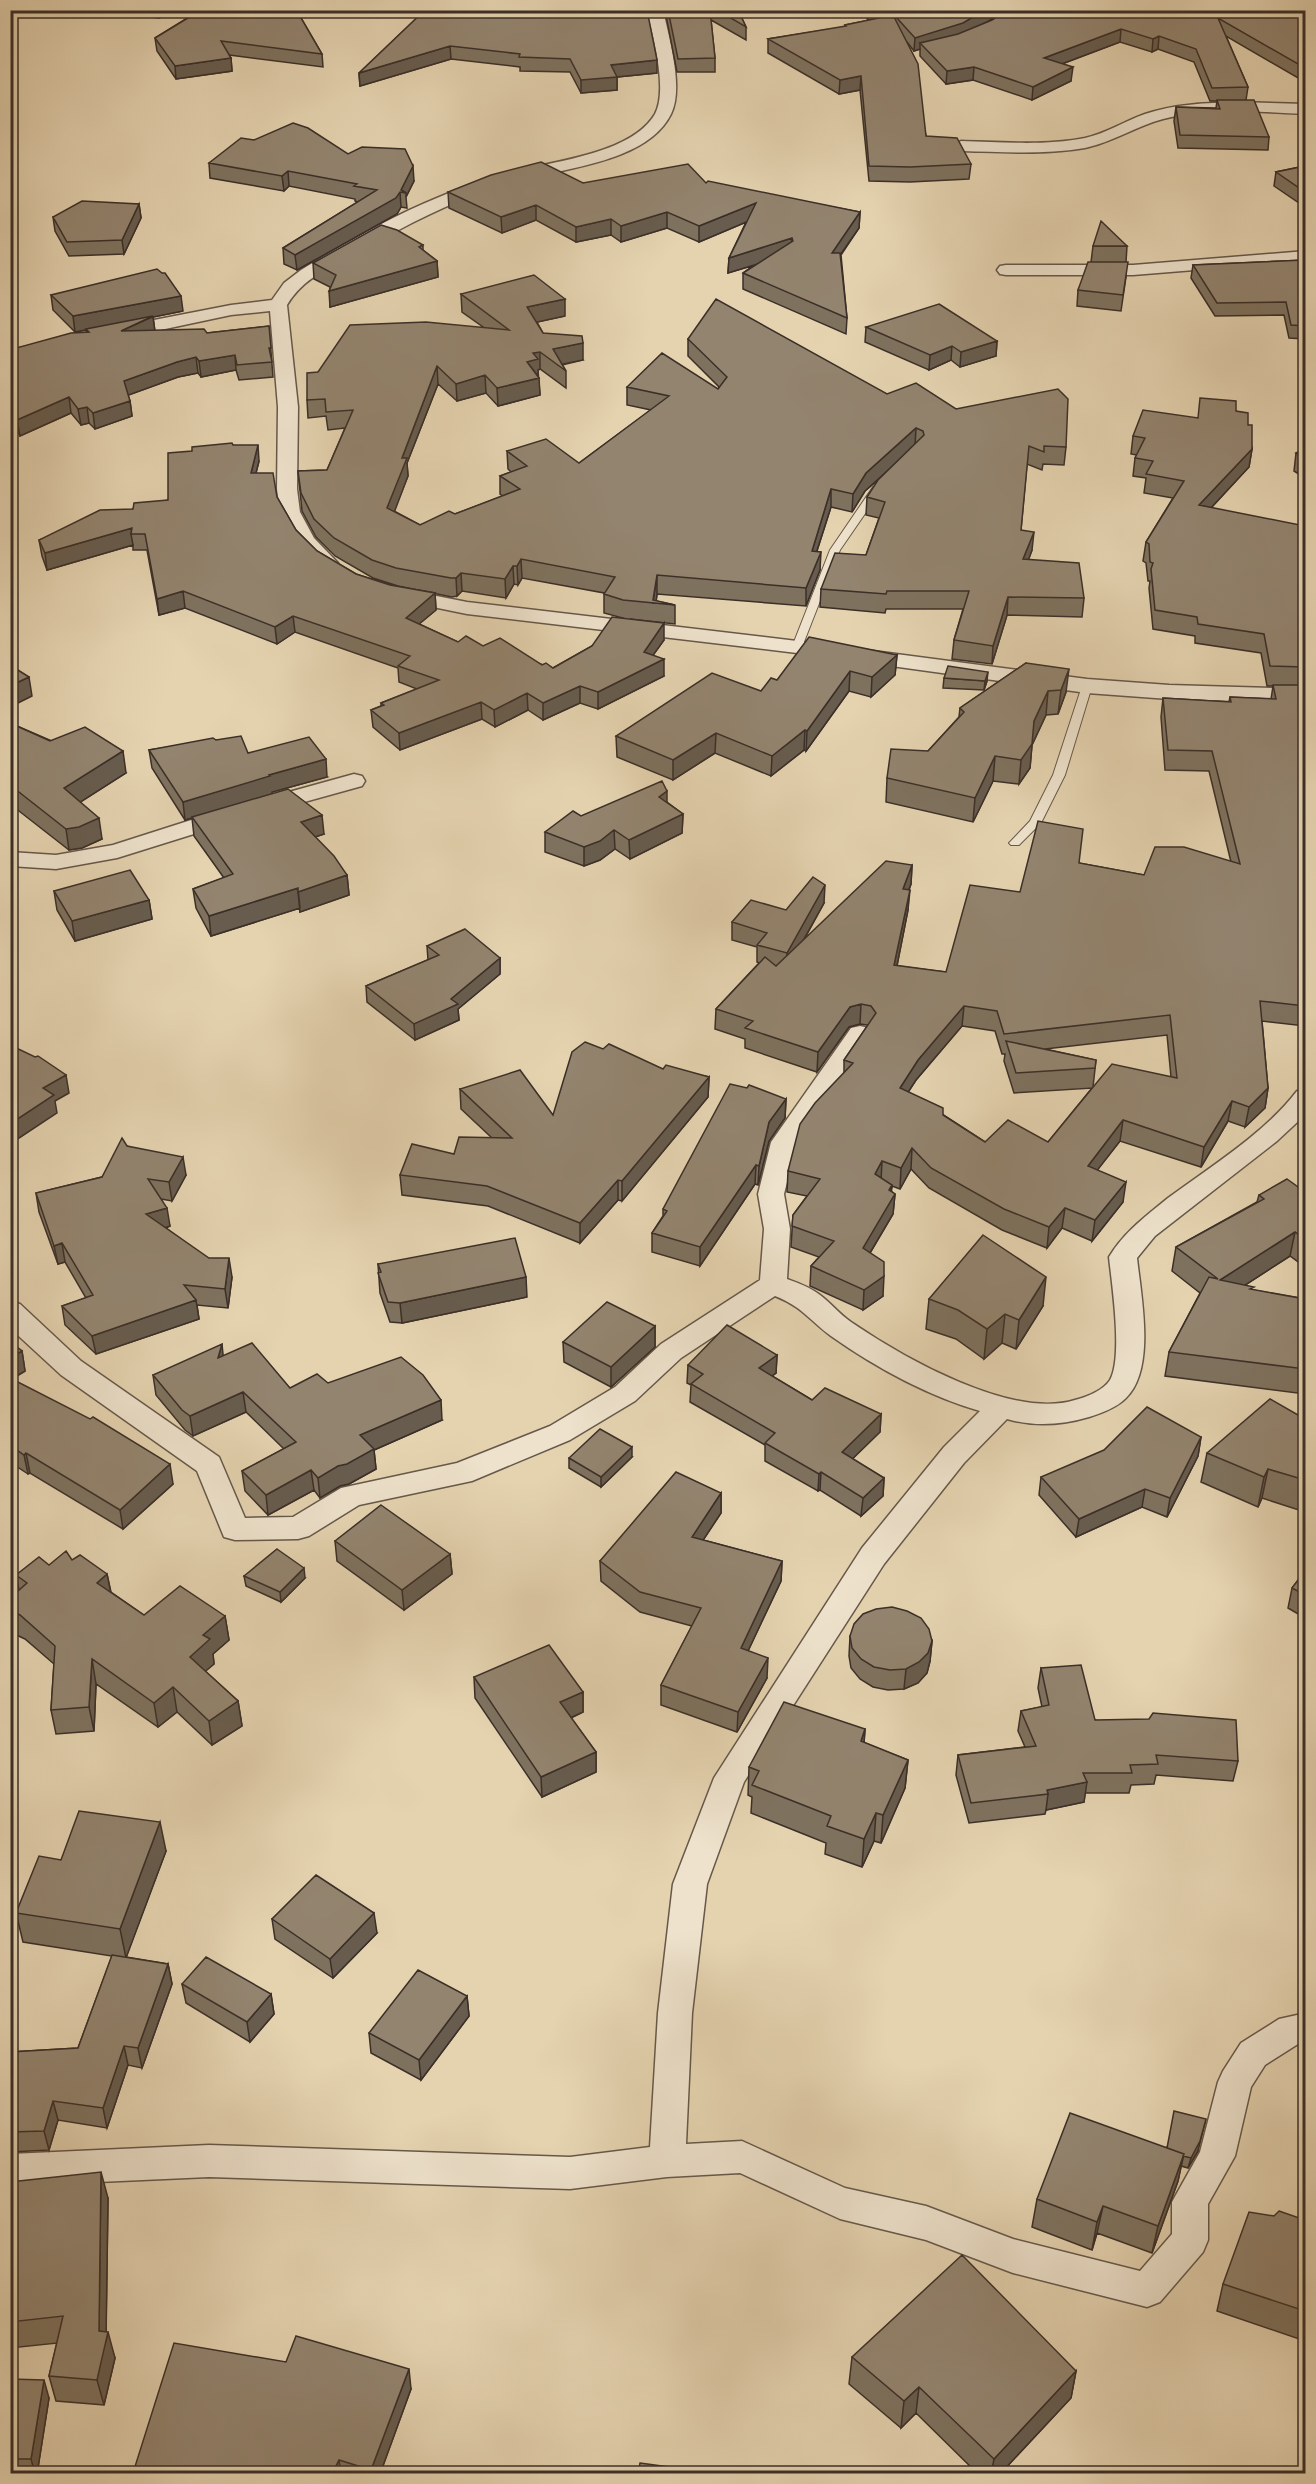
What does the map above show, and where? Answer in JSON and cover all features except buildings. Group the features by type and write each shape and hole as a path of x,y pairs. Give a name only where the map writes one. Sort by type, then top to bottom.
{"street":[{"path":"344,574 312,549 298,530 290,512 287,489 288,407 278,305 283,296 305,275 430,207 514,176 603,154 644,135 664,113 667,104 664,50 655,10"},
{"path":"961,146 1024,147 1081,142 1103,138 1166,113 1219,107 1305,109"},
{"path":"1006,270 1133,270 1305,256"},
{"path":"102,336 231,310 278,305"},
{"path":"383,590 430,602 467,608 797,647 1087,686 1169,692 1305,696"},
{"path":"10,859 56,862 117,851 220,818 354,781"},
{"path":"773,1284 777,1229 771,1194 784,1142 860,1034"},
{"path":"773,1284 808,1300 837,1326 915,1373 1000,1408 1062,1415 1082,1411 1110,1397 1124,1380 1129,1342 1124,1257 1145,1230 1268,1135 1300,1105 1305,1097"},
{"path":"10,1311 71,1368 209,1465 235,1529 298,1528 351,1496 462,1473 560,1432 625,1394 671,1352 773,1284"},
{"path":"667,2161 675,2013 690,1884 730,1778 873,1556 954,1455 1000,1408"},
{"path":"10,2170 209,2161 570,2173 667,2161 742,2157 840,2203 926,2223 1013,2256 1147,2290 1190,2240 1190,2202 1218,2156 1235,2082 1253,2054 1291,2030 1305,2028"}],"lane":[{"path":"114,10 159,16"},
{"path":"797,647 835,549 871,495 886,480"},
{"path":"1015,843 1035,823 1059,775 1087,686"}]}
